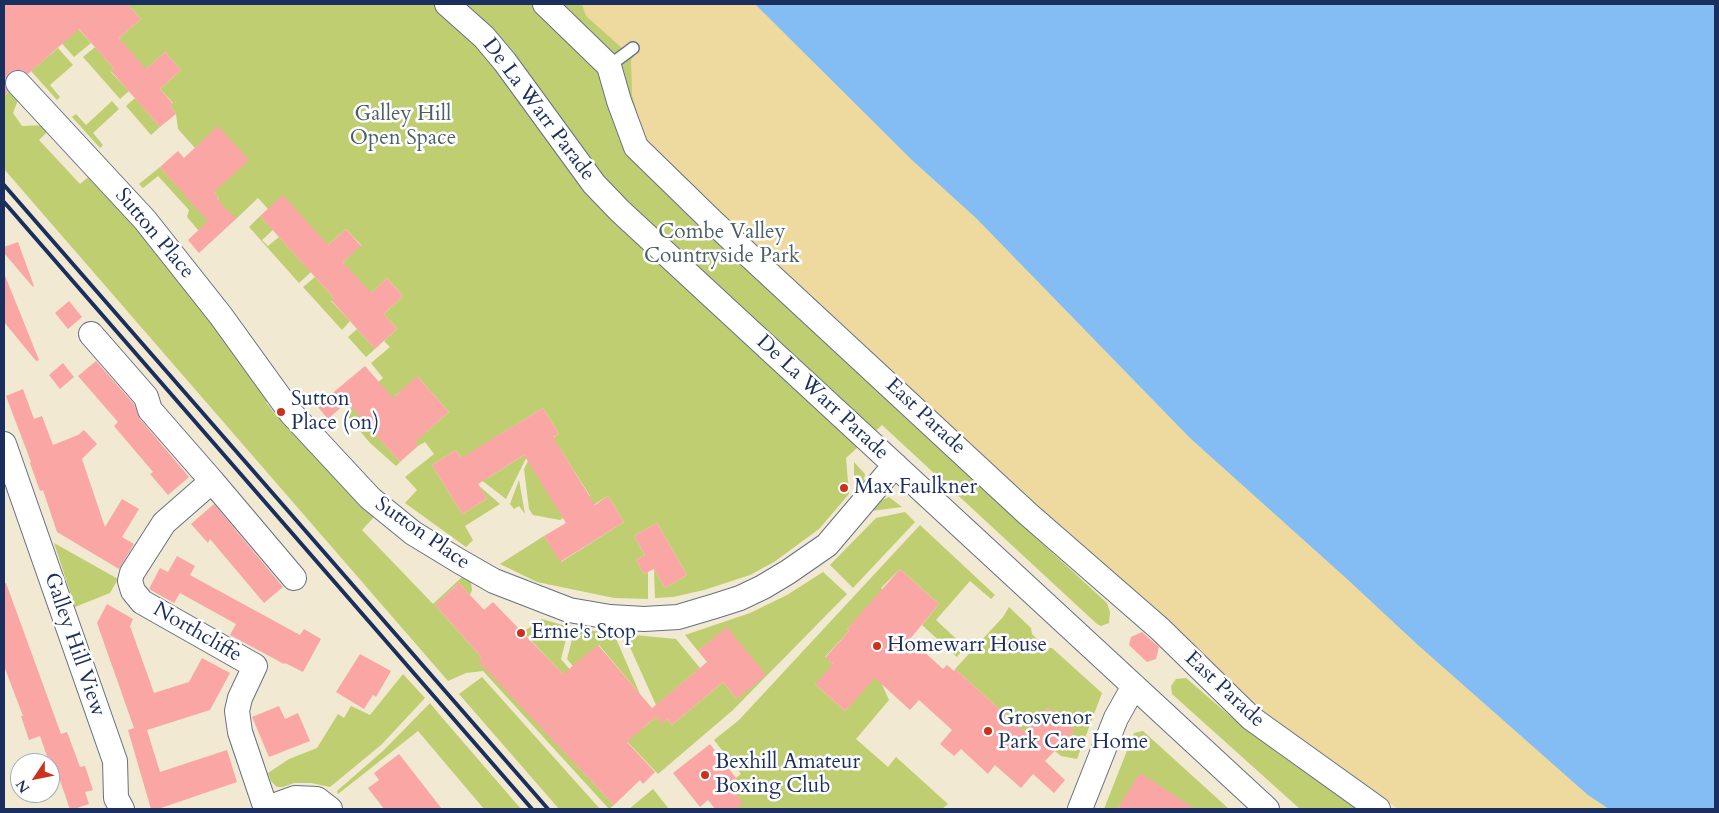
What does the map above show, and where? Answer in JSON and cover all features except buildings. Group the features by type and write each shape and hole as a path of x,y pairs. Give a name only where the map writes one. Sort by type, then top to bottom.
{"street":[{"name":"De La Warr Parade","path":"447,4 484,37 505,62 588,177 620,211 1267,809"},
{"name":"East Parade","path":"545,4 609,66 619,101 636,147 713,222 1028,514 1160,629 1251,718 1378,809"},
{"name":"Sutton Place","path":"18,83 145,220 221,316 291,413 364,492 413,533 458,562 494,581 569,610 610,617 644,619 678,617 740,598 763,587 820,550 840,532 895,465"},
{"path":"91,334 146,397 150,410 294,578"},
{"name":"Galley Hill View","path":"4,444 10,484 115,761 116,798 122,809"},
{"name":"Northcliffe","path":"212,481 164,523 132,573 130,581 133,592 142,602 255,666 240,698 237,711 240,732 265,809"},
{"path":"1080,809 1116,718 1134,686"},
{"path":"265,809 295,798 317,800 330,809"}],"lane":[{"path":"609,66 633,48"}],"green space":[{"name":"Combe Valley Countryside Park","path":"127,4 1193,4 1034,287 898,411 1107,603 1110,612 1109,623 1101,626 1097,624 882,425 846,458 849,494 819,529 774,562 750,575 704,590 673,597 655,598 654,569 665,588 687,575 657,523 634,536 645,555 636,560 644,574 648,572 648,599 614,598 537,582 500,564 544,536 561,562 624,522 608,496 582,512 590,496 559,447 540,445 559,434 543,408 470,453 468,469 456,450 432,465 462,514 487,499 478,485 500,504 465,526 473,540 466,547 405,503 417,490 405,477 434,454 425,442 418,446 405,431 425,433 449,412 418,377 395,396 412,416 378,398 359,415 400,462 396,466 370,443 344,412 383,378 371,363 390,347 384,341 397,329 384,314 403,296 387,278 368,296 343,262 361,245 346,229 328,245 268,209 258,198 236,219 198,230 187,217 189,210 158,176 143,188 139,184 160,167 202,213 219,198 205,181 218,127 195,148 178,129 176,114 170,106 173,103 160,89 181,70 165,52 144,71 119,38 141,19"},
{"path":"59,7 91,43 74,57 42,21"},
{"path":"95,47 114,69 111,72 129,91 120,99 83,57"},
{"path":"58,48 73,65 50,85 60,97 57,100 31,71"},
{"path":"12,89 18,100 13,113 22,126 44,125 49,130 39,140 80,184 92,174 126,209 272,398 266,402 275,414 281,410 375,516 362,530 433,604 462,577 471,582 472,590 470,595 459,583 435,605 482,658 479,661 614,805 609,809 483,671 466,673 448,681 4,169 4,96"},
{"path":"135,98 160,127 151,135 126,106"},
{"path":"112,101 119,109 93,133 103,145 100,148 72,117 76,114 86,125"},
{"path":"260,216 273,230 262,240 268,246 279,237 311,272 299,283 249,227"},
{"path":"315,277 334,298 331,301 350,321 342,330 303,287"},
{"path":"357,329 375,349 366,357 348,337"},
{"path":"529,452 506,499 480,479 486,479"},
{"path":"531,455 568,515 560,520 533,515 529,509 524,469"},
{"path":"854,462 865,474 862,490 857,495 854,488"},
{"path":"519,480 525,514 519,506 514,509 510,504"},
{"path":"889,497 902,507 871,511 875,503"},
{"path":"905,512 915,522 853,588 830,565 876,518"},
{"path":"920,525 995,595 991,599 970,581 936,620 965,647 957,657 922,625 939,604 900,569 881,588 885,592 847,629 849,631 825,657 840,671 815,684 845,711 864,689 875,669 889,700 856,739 888,767 896,757 948,804 942,809 734,809 742,803 728,784 741,774 714,740 739,720"},
{"path":"54,543 118,579 110,593 75,607"},
{"path":"823,572 847,594 733,710 658,774 523,632 542,619 569,627 561,659 593,697 642,729 656,717 662,723 667,719 672,725 723,682 737,699 727,628 698,651 685,635 750,613 787,595"},
{"path":"1009,607 1031,628 1032,634 1046,648 1052,648 1102,693 1077,759 1061,756 1055,751 1073,732 1067,726 1069,723 1063,715 1055,710 1052,712 1048,708 1025,732 955,669 1003,617"},
{"path":"575,628 614,634 640,694 599,645 577,663 586,682 567,659"},
{"path":"624,634 676,639 700,668 656,705"},
{"path":"403,674 425,698 381,745 330,787 311,783 294,783 277,787 271,781 268,773 289,759 317,748 338,714 344,718 351,706 370,715"},
{"path":"482,677 600,809 559,809 459,694"},
{"path":"1186,678 1275,751 1358,809 1300,809 1172,694 1171,686 1176,679"},
{"path":"430,703 521,809 484,809 418,731 338,794 337,791 384,750"},
{"path":"1143,731 1229,809 1188,809 1190,806 1124,799 1117,809 1104,809 1134,733"},
{"path":"653,789 669,809 629,809"}],"sand":[{"path":"582,4 1245,4 1715,809 1398,809 1257,710 659,157 644,136 632,95 631,60 638,51 632,42 623,49 586,16"}],"water":[{"path":"755,4 1715,4 1715,809 1609,809 1588,795 1418,645 1190,438 976,218 912,160"}],"railway":[{"path":"4,185 548,809"},
{"path":"4,202 532,809"}],"place":[{"name":"Sutton Place (on)","path":"281,412"},
{"name":"Max Faulkner","path":"844,488"},
{"name":"Ernie's Stop","path":"521,633"},
{"name":"Homewarr House","path":"877,646"},
{"name":"Grosvenor Park Care Home","path":"988,731"},
{"name":"Bexhill Amateur Boxing Club","path":"705,775"}],"park label":[{"name":"Galley Hill Open Space","path":"403,127"}]}
